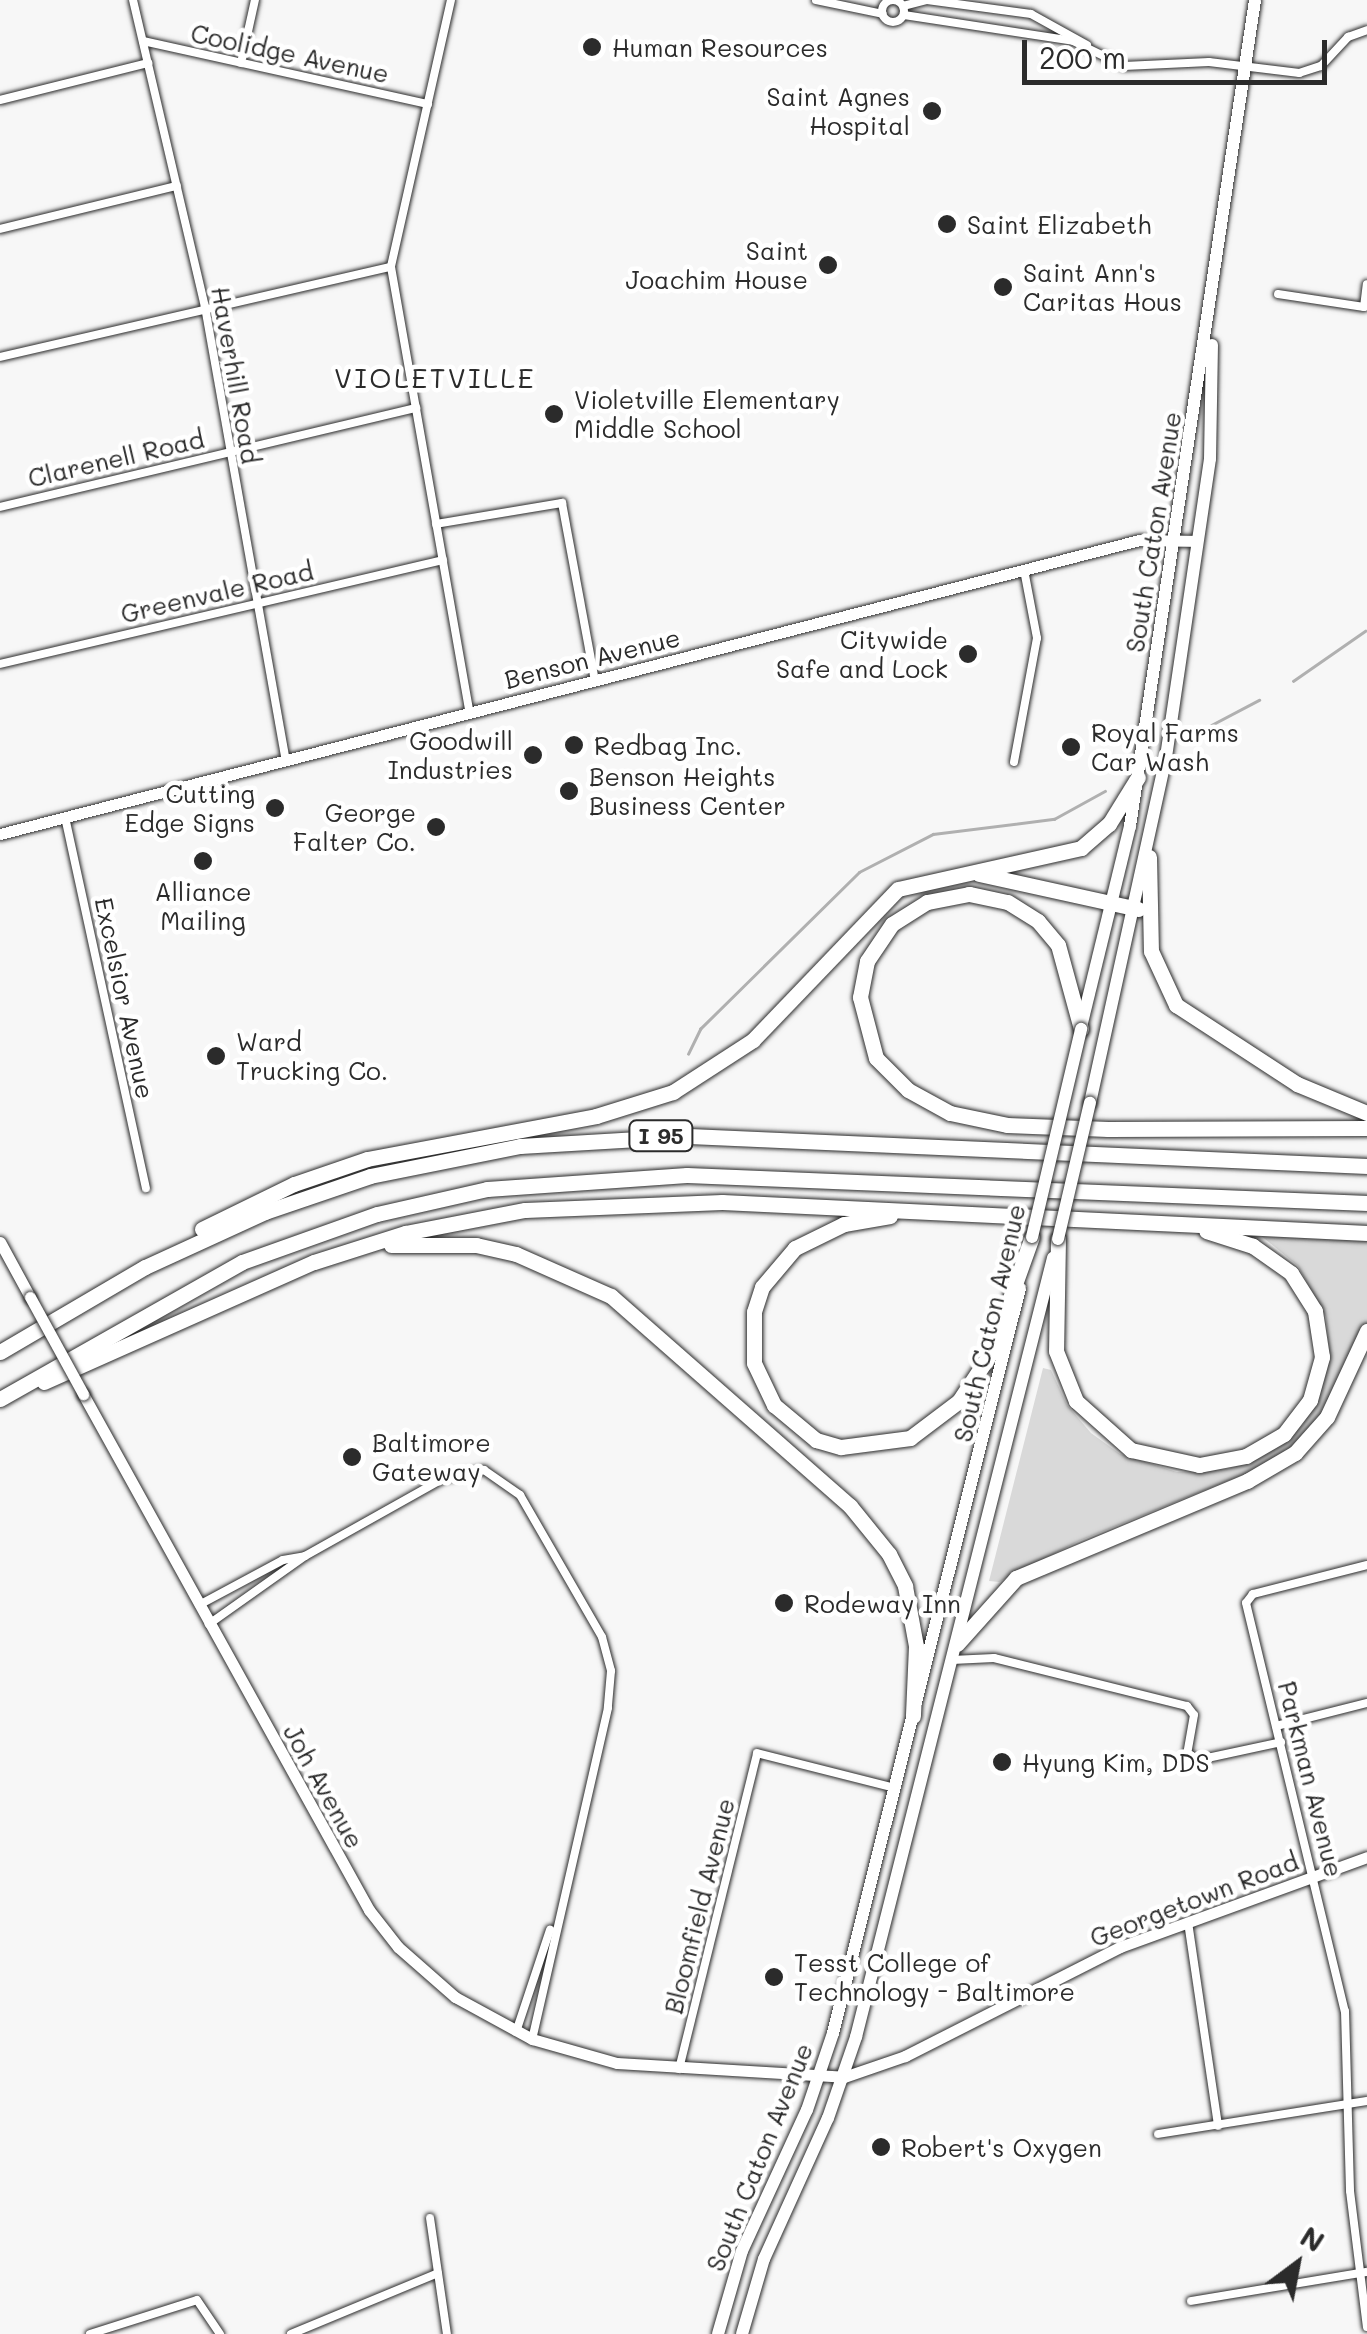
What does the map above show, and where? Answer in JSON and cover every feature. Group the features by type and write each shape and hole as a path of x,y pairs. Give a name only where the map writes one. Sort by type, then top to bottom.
{"highway":[{"path":"17,1342 176,1242 294,1184 406,1148 596,1116 673,1092 753,1040 880,902 920,880 960,870 1039,862 1080,848 1109,824 1138,776"},
{"path":"1148,857 1151,951 1176,1006 1297,1084 1367,1113"},
{"path":"960,870 1138,909"},
{"path":"1080,1029 1058,945 1038,921 1007,902 970,894 927,902 892,924 868,960 860,998 876,1058 908,1090 950,1113 1006,1125 1108,1129 1367,1128"},
{"name":"I 95","path":"0,1352 163,1258 300,1198 408,1167 520,1146 689,1136 1367,1166"},
{"name":"I 95","path":"0,1401 242,1262 377,1214 523,1184 688,1175 1367,1203"},
{"path":"0,1401 314,1262 454,1222 595,1203 940,1212 1367,1233"},
{"path":"940,1212 874,1218 819,1234 776,1266 762,1287 750,1337 761,1384 784,1415 816,1440 841,1447 890,1445 942,1417 990,1354 1032,1237"},
{"path":"1058,1238 1056,1351 1090,1419 1154,1460 1198,1465 1246,1456 1284,1434 1310,1400 1322,1357 1315,1311 1292,1273 1253,1246 1142,1220"},
{"path":"314,1262 407,1242 476,1245 579,1278 639,1316 850,1506 890,1554 914,1618 913,1716"},
{"path":"957,1644 1016,1578 1247,1480 1295,1454 1326,1417 1367,1331"}],"main road":[{"name":"South Caton Avenue","path":"718,2334 742,2251 820,2077 1114,903 1138,776 1255,0"},
{"name":"South Caton Avenue","path":"742,2334 764,2259 844,2077 957,1644 1138,909 1198,541 1212,429 1212,298"}],"street":[{"name":"Haverhill Road","path":"133,0 205,307 286,760"},
{"path":"241,63 255,0"},
{"path":"451,0 391,268 470,713"},
{"path":"816,0 882,14 895,22 903,10 945,2 1031,14 1077,35 1093,52"},
{"path":"882,14 888,1 903,10 1041,34 1124,66 1244,66 1300,73 1321,66 1348,37 1367,30"},
{"name":"Coolidge Avenue","path":"143,41 428,104"},
{"path":"0,100 148,62"},
{"path":"0,229 176,186"},
{"path":"0,357 205,307 391,268"},
{"path":"1278,294 1364,307 1367,284"},
{"name":"Clarenell Road","path":"0,506 416,408"},
{"path":"436,524 562,503 595,681"},
{"name":"Benson Avenue","path":"0,834 1139,540 1198,541"},
{"name":"Greenvale Road","path":"0,664 443,560"},
{"path":"1014,762 1037,638 1024,570"},
{"name":"Excelsior Avenue","path":"66,817 146,1188"},
{"name":"Joh Avenue","path":"0,1242 368,1910 428,1975 516,2032 606,2061 820,2077"},
{"path":"209,1624 305,1556 459,1471 484,1470 511,1482 608,1654 608,1708 553,1927 532,2039"},
{"path":"199,1604 283,1560 305,1556"},
{"name":"Parkman Avenue","path":"1367,1565 1247,1599 1348,2028 1367,2327"},
{"path":"952,1660 994,1658 1186,1706 1194,1715 1186,1748 1192,1758 1280,1742"},
{"path":"1276,1726 1367,1703"},
{"name":"Bloomfield Avenue","path":"679,2069 757,1753 895,1788"},
{"name":"Georgetown Road","path":"820,2077 844,2077 888,2064 1120,1947 1367,1858"},
{"path":"1188,1922 1218,2126"},
{"path":"516,2032 542,1943 553,1927"},
{"path":"1158,2134 1367,2101"},
{"path":"430,2218 447,2334"},
{"path":"290,2334 438,2273"},
{"path":"1190,2301 1363,2273"},
{"path":"90,2334 197,2300 220,2334"}],"shaded area":[{"path":"1259,1234 1367,1241 1367,1324 1317,1420 1295,1445 1247,1473 1079,1541 999,1582 989,1581 1043,1368 1051,1370 1067,1405 1091,1433 1120,1454 1177,1472 1228,1469 1260,1458 1303,1425 1330,1360 1326,1317 1298,1266"}],"waterway":[{"path":"1293,681 1365,631"},
{"path":"1198,732 1259,700"},
{"path":"688,1054 700,1029 859,872 933,834 1054,819 1105,791"}],"place":[{"name":"Human Resources","path":"592,47"},
{"name":"Saint Agnes Hospital","path":"932,111"},
{"name":"Saint Elizabeth","path":"947,224"},
{"name":"Saint Joachim House","path":"828,265"},
{"name":"Saint Ann's Caritas Hous","path":"1003,287"},
{"name":"Violetville Elementary Middle School","path":"554,414"},
{"name":"Citywide Safe and Lock","path":"968,654"},
{"name":"Redbag Inc.","path":"574,745"},
{"name":"Royal Farms Car Wash","path":"1071,747"},
{"name":"Goodwill Industries","path":"533,755"},
{"name":"Benson Heights Business Center","path":"569,791"},
{"name":"Cutting Edge Signs","path":"275,808"},
{"name":"George Falter Co.","path":"436,827"},
{"name":"Alliance Mailing","path":"203,861"},
{"name":"Ward Trucking Co.","path":"216,1056"},
{"name":"Baltimore Gateway","path":"352,1457"},
{"name":"Rodeway Inn","path":"784,1603"},
{"name":"Hyung Kim, DDS","path":"1002,1762"},
{"name":"Tesst College of Technology - Baltimore","path":"774,1977"},
{"name":"Robert's Oxygen","path":"881,2147"}],"district":[{"name":"VIOLETVILLE","path":"435,377"}]}
